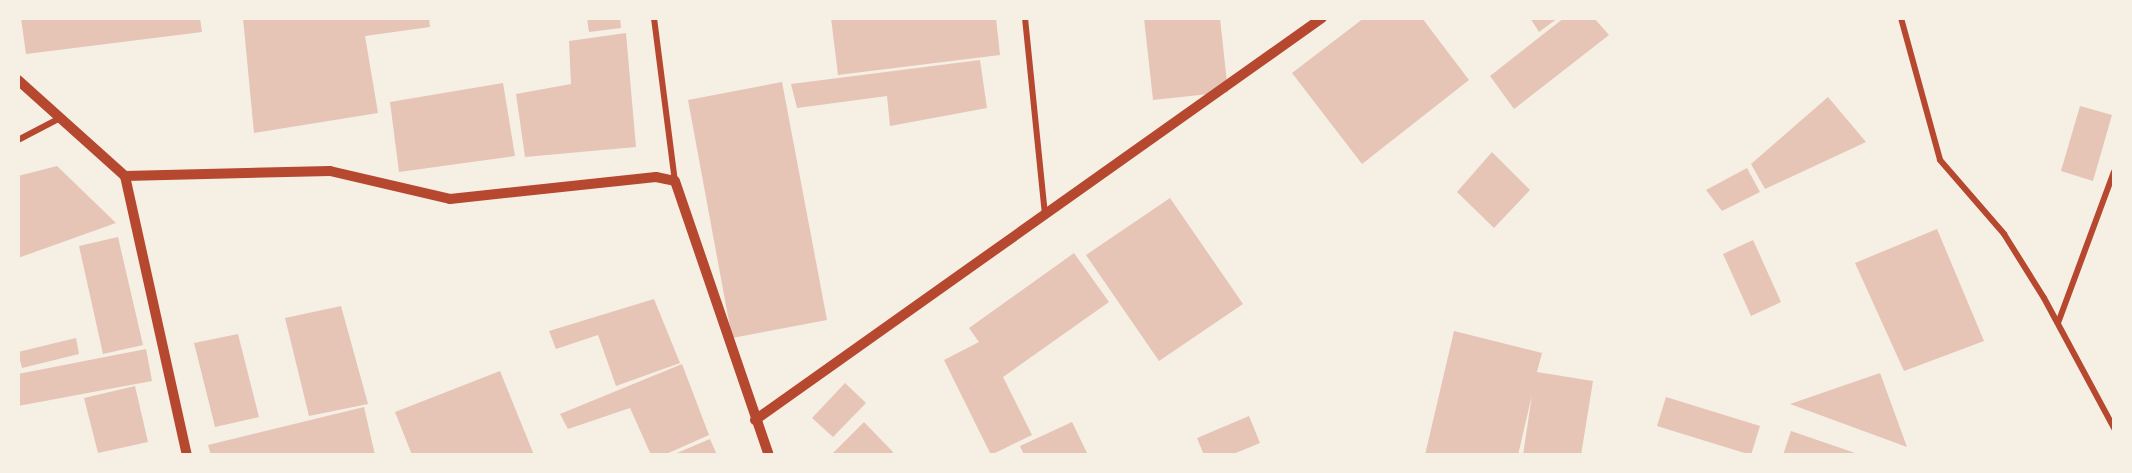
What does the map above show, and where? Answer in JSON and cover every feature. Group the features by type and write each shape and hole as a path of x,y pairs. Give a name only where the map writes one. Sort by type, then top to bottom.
{"street":[{"path":"654,18 675,181 755,420 769,455"},
{"path":"1025,18 1045,214"},
{"path":"755,420 1322,18"},
{"path":"1901,18 1940,160 2004,234 2058,323 2114,428"},
{"path":"18,80 124,176 187,455"},
{"path":"18,140 60,118"},
{"path":"124,176 330,171 450,199 656,177 675,181"},
{"path":"2058,323 2114,172"}],"building":[{"path":"21,18 200,18 202,32 26,54"},
{"path":"243,18 429,18 430,27 365,36 378,113 254,133"},
{"path":"587,18 620,18 621,28 589,32"},
{"path":"831,18 996,18 1000,55 838,75"},
{"path":"1144,18 1220,18 1228,92 1153,100"},
{"path":"1364,18 1422,18 1469,80 1362,164 1292,73"},
{"path":"1530,18 1558,18 1539,32"},
{"path":"1564,18 1594,18 1609,35 1514,109 1490,76"},
{"path":"626,33 636,147 525,157 516,94 571,84 569,41"},
{"path":"980,60 987,108 890,126 887,96 797,108 791,84"},
{"path":"782,82 827,320 732,338 688,100"},
{"path":"503,83 515,156 399,172 390,102"},
{"path":"1828,97 1866,142 1765,189 1751,164"},
{"path":"2080,106 2112,115 2093,181 2061,171"},
{"path":"1492,152 1530,190 1494,228 1457,192"},
{"path":"57,166 116,223 18,258 18,176"},
{"path":"1747,168 1760,192 1722,211 1706,190"},
{"path":"1170,198 1243,304 1159,361 1086,255"},
{"path":"1937,229 1984,341 1904,371 1855,263"},
{"path":"118,237 143,345 103,354 79,246"},
{"path":"1753,240 1781,302 1751,316 1723,254"},
{"path":"1074,253 1109,302 1003,377 1032,435 991,455 944,360 979,342 969,328"},
{"path":"654,299 680,363 616,386 598,335 556,349 549,331"},
{"path":"341,306 368,404 309,416 285,318"},
{"path":"1454,331 1542,353 1537,372 1593,381 1581,455 1523,455 1532,395 1518,455 1425,455"},
{"path":"238,334 259,417 215,427 194,343"},
{"path":"76,338 79,354 22,368 18,352"},
{"path":"146,349 152,381 18,406 18,374"},
{"path":"682,364 709,435 664,455 651,455 630,408 568,429 560,414"},
{"path":"500,371 534,455 412,455 395,412"},
{"path":"1880,373 1907,447 1790,404"},
{"path":"845,383 866,403 833,437 812,418"},
{"path":"135,386 148,442 98,453 84,398"},
{"path":"1666,397 1760,426 1751,455 1657,426"},
{"path":"364,407 375,455 211,455 208,445"},
{"path":"1249,416 1260,443 1231,455 1204,455 1197,438"},
{"path":"864,422 893,452 891,455 831,455"},
{"path":"1072,422 1088,455 1024,455 1020,446"},
{"path":"1791,431 1861,455 1783,455"},
{"path":"710,439 717,455 672,455"}]}
